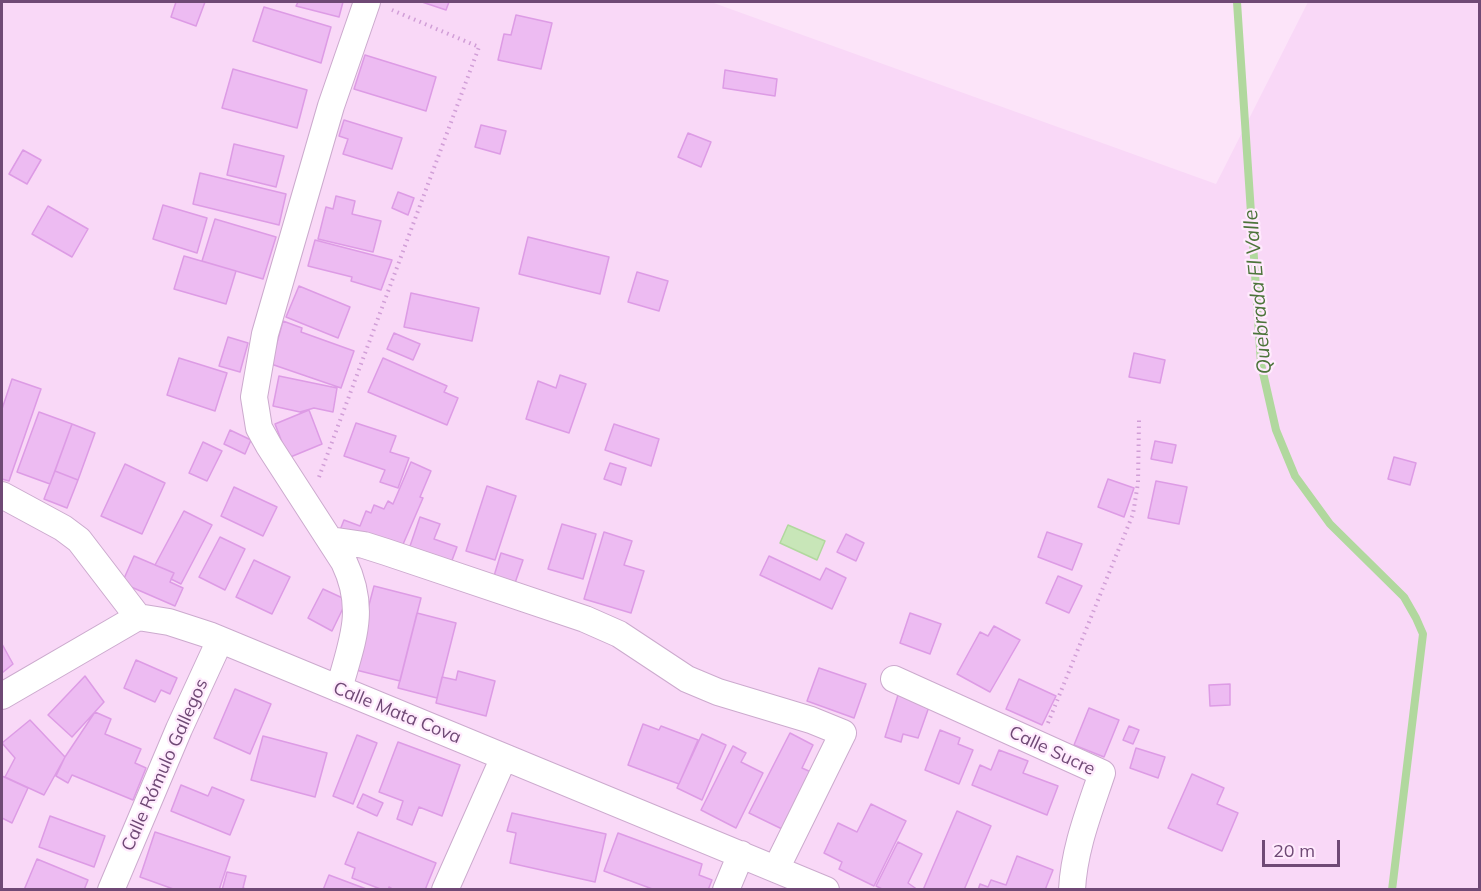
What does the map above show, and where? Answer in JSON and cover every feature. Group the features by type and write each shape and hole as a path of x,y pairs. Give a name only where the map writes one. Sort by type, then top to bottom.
{"street":[{"path":"339,689 357,621 352,579 259,428 254,397 265,334 331,106 375,4"},
{"path":"2,495 63,528 79,540 138,617 2,696"},
{"path":"330,540 364,545 585,619 619,634 687,679 718,692 811,720 843,733 776,869"},
{"name":"Calle Mata Cova","path":"138,617 169,622 220,640 826,890"},
{"name":"Calle Rómulo Gallegos","path":"111,890 179,729 220,640"},
{"name":"Calle Sucre","path":"894,679 1102,773 1078,844 1072,890"},
{"path":"445,890 504,757"},
{"path":"726,890 741,854"}],"path":[{"path":"308,507 479,47 375,4"},
{"path":"1040,745 1133,514 1138,483 1139,420"}],"shaded area":[{"path":"2,2 711,2 1216,184 1308,2 1479,2 1479,889 2,890"},
{"path":"788,525 825,541 817,560 780,543"}],"building":[{"path":"176,2 205,2 196,26 171,17"},
{"path":"298,2 343,2 339,17 296,6"},
{"path":"422,2 449,2 446,10"},
{"path":"264,7 331,27 321,63 253,41"},
{"path":"516,15 552,23 541,69 498,60 504,34 511,35"},
{"path":"365,55 436,77 426,111 354,89"},
{"path":"233,69 307,90 297,128 222,108"},
{"path":"725,70 777,79 775,96 723,88"},
{"path":"344,120 402,138 392,169 343,154 348,139 339,136"},
{"path":"481,125 506,131 500,154 475,147"},
{"path":"688,133 711,142 701,167 678,157"},
{"path":"234,144 284,156 276,187 227,175"},
{"path":"23,150 41,160 27,184 9,174"},
{"path":"200,173 286,194 279,225 193,204"},
{"path":"398,192 414,198 408,215 392,208"},
{"path":"336,196 355,201 352,214 381,221 373,252 318,239 326,207 333,209"},
{"path":"163,205 207,218 197,253 153,239"},
{"path":"48,206 88,229 72,257 32,234"},
{"path":"215,219 276,237 263,279 202,261"},
{"path":"528,237 609,257 600,294 519,274"},
{"path":"315,240 392,260 381,290 351,281 352,277 308,266"},
{"path":"184,256 236,271 226,304 174,289"},
{"path":"637,272 668,281 659,311 628,302"},
{"path":"299,286 350,307 338,338 286,317"},
{"path":"411,293 479,308 472,341 404,327"},
{"path":"283,321 302,328 301,332 354,351 341,388 271,364"},
{"path":"394,333 420,344 413,360 387,349"},
{"path":"228,337 248,343 240,372 219,366"},
{"path":"1134,353 1165,360 1160,383 1129,377"},
{"path":"179,358 227,373 215,411 167,395"},
{"path":"383,358 447,386 444,392 458,398 447,425 368,392"},
{"path":"560,375 586,384 569,433 526,419 538,381 556,388"},
{"path":"279,376 337,388 333,412 314,408 300,412 273,406"},
{"path":"12,379 41,389 9,481 2,479 2,409"},
{"path":"309,410 322,444 288,458 275,424"},
{"path":"39,412 72,424 50,484 17,472"},
{"path":"356,423 396,436 390,452 409,458 398,488 380,482 385,470 344,456"},
{"path":"72,424 95,433 78,480 55,471"},
{"path":"614,424 659,439 651,466 605,450"},
{"path":"230,430 251,440 245,454 224,444"},
{"path":"1155,441 1176,445 1172,463 1151,459"},
{"path":"203,442 222,451 207,481 189,473"},
{"path":"1394,457 1416,463 1410,485 1388,479"},
{"path":"411,462 431,471 420,497 423,498 401,549 340,530 344,520 360,526 366,511 371,513 374,505 384,509 388,501 393,504"},
{"path":"610,463 626,468 621,485 604,479"},
{"path":"125,464 165,483 142,534 101,516"},
{"path":"55,471 78,480 67,508 44,499"},
{"path":"1108,479 1134,488 1124,517 1098,507"},
{"path":"1156,481 1187,487 1179,524 1148,518"},
{"path":"487,486 516,496 495,560 466,551"},
{"path":"234,487 277,507 263,536 221,516"},
{"path":"184,511 212,525 181,584 171,579 174,573 155,565"},
{"path":"420,517 440,524 434,539 457,547 451,563 409,549"},
{"path":"562,524 596,534 583,579 548,569"},
{"path":"604,532 632,541 624,565 644,571 631,613 584,599"},
{"path":"1047,532 1082,544 1072,570 1038,557"},
{"path":"846,534 864,543 856,561 837,552"},
{"path":"220,537 245,549 225,590 199,577"},
{"path":"501,553 523,560 515,583 494,576"},
{"path":"134,556 174,573 170,582 183,588 175,606 122,583"},
{"path":"769,556 820,580 826,568 846,578 832,609 760,575"},
{"path":"254,560 290,577 272,614 236,597"},
{"path":"1058,576 1082,586 1069,613 1046,603"},
{"path":"374,586 421,598 400,681 352,669"},
{"path":"323,589 347,600 332,631 308,618"},
{"path":"417,613 456,623 437,698 398,688"},
{"path":"910,613 941,624 930,654 900,643"},
{"path":"994,626 1020,640 990,692 957,674 980,632 988,636"},
{"path":"2,644 13,664 2,673"},
{"path":"136,660 177,678 170,694 161,690 155,702 124,688"},
{"path":"819,668 866,684 854,718 807,701"},
{"path":"458,671 495,681 486,716 436,703 442,677 456,680"},
{"path":"85,676 104,702 72,737 48,715"},
{"path":"1019,679 1056,696 1042,725 1006,709"},
{"path":"1230,684 1230,705 1210,706 1209,685"},
{"path":"235,689 271,704 250,754 214,738"},
{"path":"898,695 930,704 918,738 903,734 901,742 885,737"},
{"path":"1089,708 1119,720 1104,757 1074,745"},
{"path":"95,712 111,719 105,734 141,749 135,763 146,768 133,800 72,775 68,783 56,776 65,757"},
{"path":"30,720 65,757 44,795 5,777 15,758 2,743"},
{"path":"643,724 659,730 661,726 698,740 679,784 628,765"},
{"path":"1129,726 1139,730 1133,744 1123,740"},
{"path":"940,730 960,738 958,744 973,750 959,784 925,770"},
{"path":"790,733 813,745 802,768 811,772 782,829 749,813"},
{"path":"702,734 726,745 702,800 677,788"},
{"path":"357,735 377,743 353,804 333,796"},
{"path":"263,736 327,753 315,797 251,780"},
{"path":"398,742 460,765 442,816 419,807 412,825 397,819 403,801 379,792"},
{"path":"733,746 746,753 741,762 763,773 736,828 701,810"},
{"path":"1136,748 1165,757 1158,778 1130,768"},
{"path":"999,750 1028,761 1023,773 1058,786 1047,815 972,785 980,765 991,770"},
{"path":"1192,774 1224,788 1217,804 1238,813 1222,851 1168,828"},
{"path":"2,776 28,788 12,823 2,818"},
{"path":"181,785 208,796 212,787 244,800 230,835 171,811"},
{"path":"363,794 383,803 377,816 357,807"},
{"path":"871,804 906,821 874,886 839,869 842,862 824,853 838,823 857,832"},
{"path":"957,811 991,826 964,890 923,890"},
{"path":"512,813 606,834 595,882 510,863 516,833 507,831"},
{"path":"50,816 105,836 94,867 39,847"},
{"path":"155,832 230,857 219,890 176,890 140,877"},
{"path":"358,832 436,863 425,890 394,890 389,887 388,890 383,890 352,878 355,868 345,864"},
{"path":"618,833 702,864 699,875 712,880 708,890 655,890 604,871"},
{"path":"898,842 922,854 908,883 918,890 884,890 876,886"},
{"path":"1017,856 1053,870 1045,890 978,890 980,884 988,887 991,880 1006,885"},
{"path":"37,859 88,880 84,890 24,890"},
{"path":"227,872 246,876 243,888 249,890 222,890"},
{"path":"329,875 369,890 323,890"}],"waterway":[{"name":"Quebrada El Valle","path":"1237,2 1261,364 1276,430 1295,476 1330,524 1404,597 1423,634 1392,890"}]}
